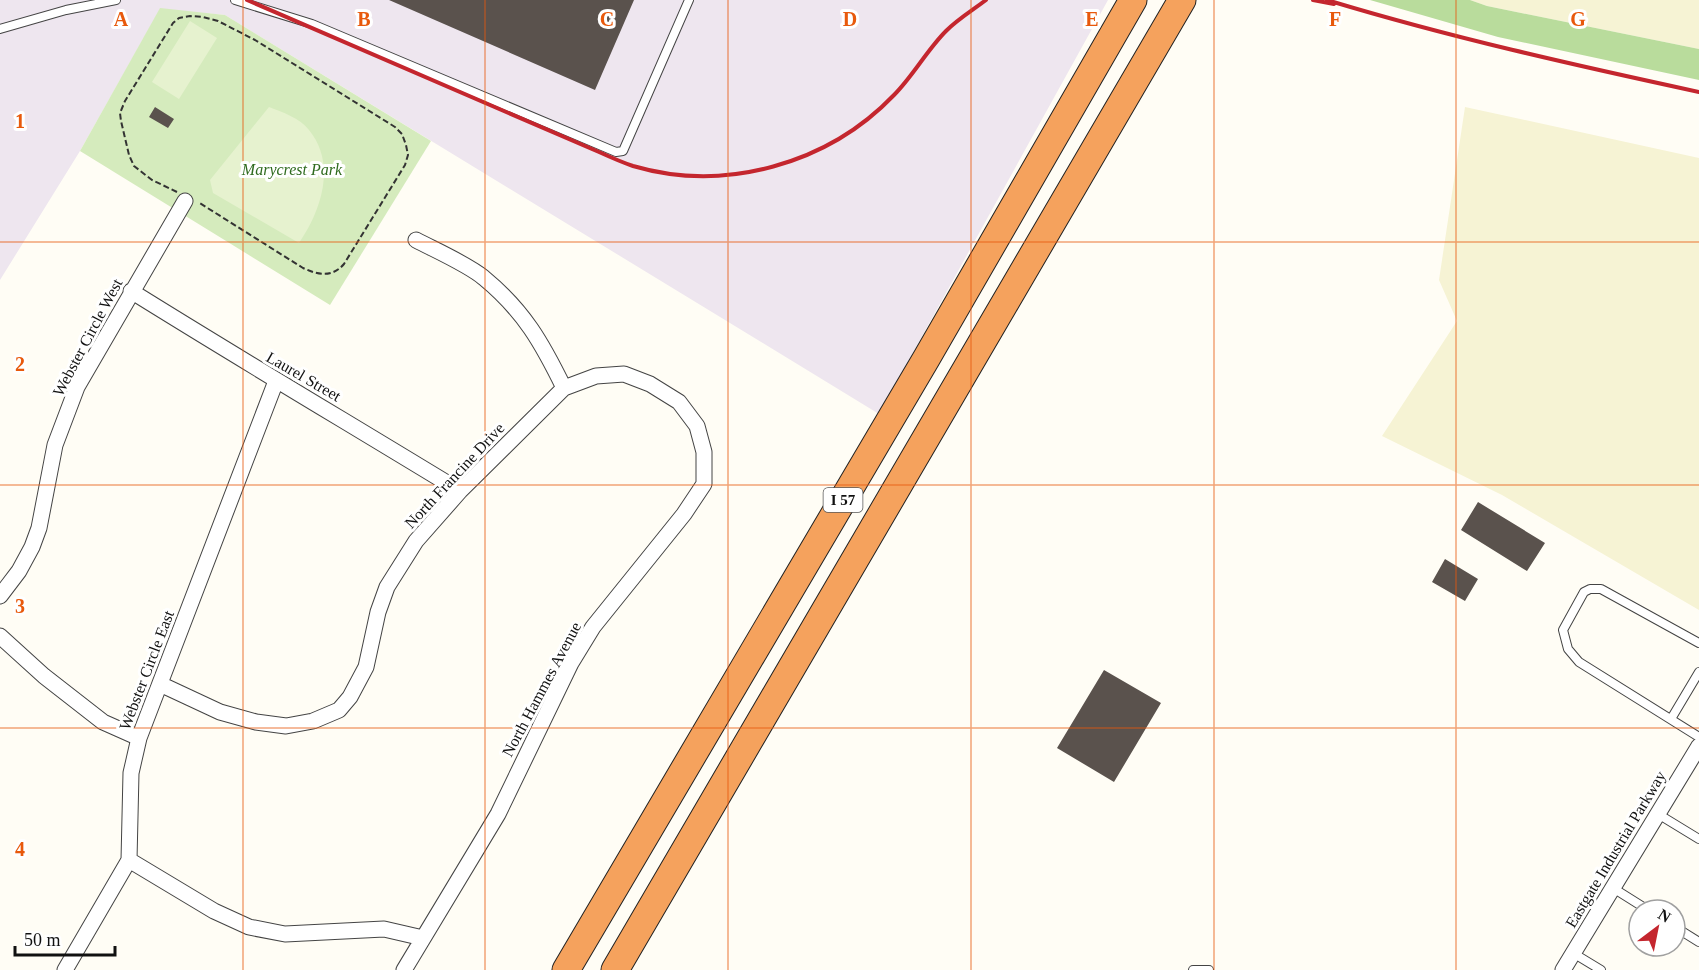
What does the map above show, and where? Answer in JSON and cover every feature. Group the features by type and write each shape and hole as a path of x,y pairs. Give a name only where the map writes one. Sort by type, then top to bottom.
{"highway":[{"name":"I 57","path":"566,970 932,348 1133,0"},
{"name":"I 57","path":"615,970 1182,0"}],"street":[{"name":"Webster Circle West","path":"0,596 19,571 39,528 54,445 77,387 131,291 187,199"},
{"path":"416,240 483,276 526,319 545,347 564,388"},
{"name":"Laurel Street","path":"131,291 460,491"},
{"name":"North Francine Drive","path":"160,684 220,712 256,722 286,726 313,721 339,710 350,697 366,667 378,612 387,587 416,541 460,491 564,388 596,376 624,374 650,384 679,402"},
{"name":"Webster Circle East","path":"65,970 129,860 131,773 139,738 276,381"},
{"name":"North Hammes Avenue","path":"404,970 498,814 571,663 592,627 684,514 704,484 704,452 697,426 679,402"},
{"path":"0,636 44,676 103,722 139,738"},
{"name":"Eastgate Industrial Parkway","path":"1563,970 1699,746"},
{"path":"129,860 214,911 249,927 285,934 384,929 423,938"}],"lane":[{"path":"0,29 66,10 116,0"},
{"path":"235,0 312,24 616,152 623,151 689,0"},
{"path":"1699,643 1602,590 1590,589 1584,592 1563,630 1568,648 1579,662 1699,737"},
{"path":"1671,719 1699,672"},
{"path":"1658,814 1699,839"},
{"path":"1612,888 1628,898"},
{"path":"1573,953 1601,970"},
{"path":"1193,970 1209,970"}],"path":[{"path":"203,17 218,21 247,35 395,127 402,134 406,145 408,155 400,174 344,264 332,274 318,274 303,268 187,199 152,180 134,166 129,155 120,113 168,30 179,18 203,17"}],"shaded area":[{"path":"0,0 1108,0 879,414 225,15 160,9 80,151 0,280"},
{"path":"1470,0 1699,0 1699,49 1487,6"},
{"path":"1465,107 1699,158 1699,610 1502,495 1382,436 1457,321 1439,280"}],"green space":[{"path":"1370,0 1470,0 1487,6 1699,49 1699,80 1498,37"},
{"name":"Marycrest Park","path":"160,8 225,15 431,141 330,305 80,151"},
{"path":"190,21 217,38 179,99 152,82"},
{"path":"269,107 301,122 318,143 322,158 323,187 319,202 314,217 299,243 213,193 210,180"}],"building":[{"path":"389,0 634,0 595,90"},
{"path":"155,107 174,119 168,128 149,117"},
{"path":"1478,502 1545,543 1527,571 1461,530"},
{"path":"1445,559 1478,579 1465,601 1432,582"},
{"path":"1104,670 1161,703 1114,782 1057,748"}],"railway":[{"path":"247,0 624,163 668,174 703,176 739,174 773,167 807,155 838,139 868,119 894,95 946,31 986,0"},
{"path":"1313,0 1334,4"},
{"path":"1327,0 1465,38 1699,92"}]}
